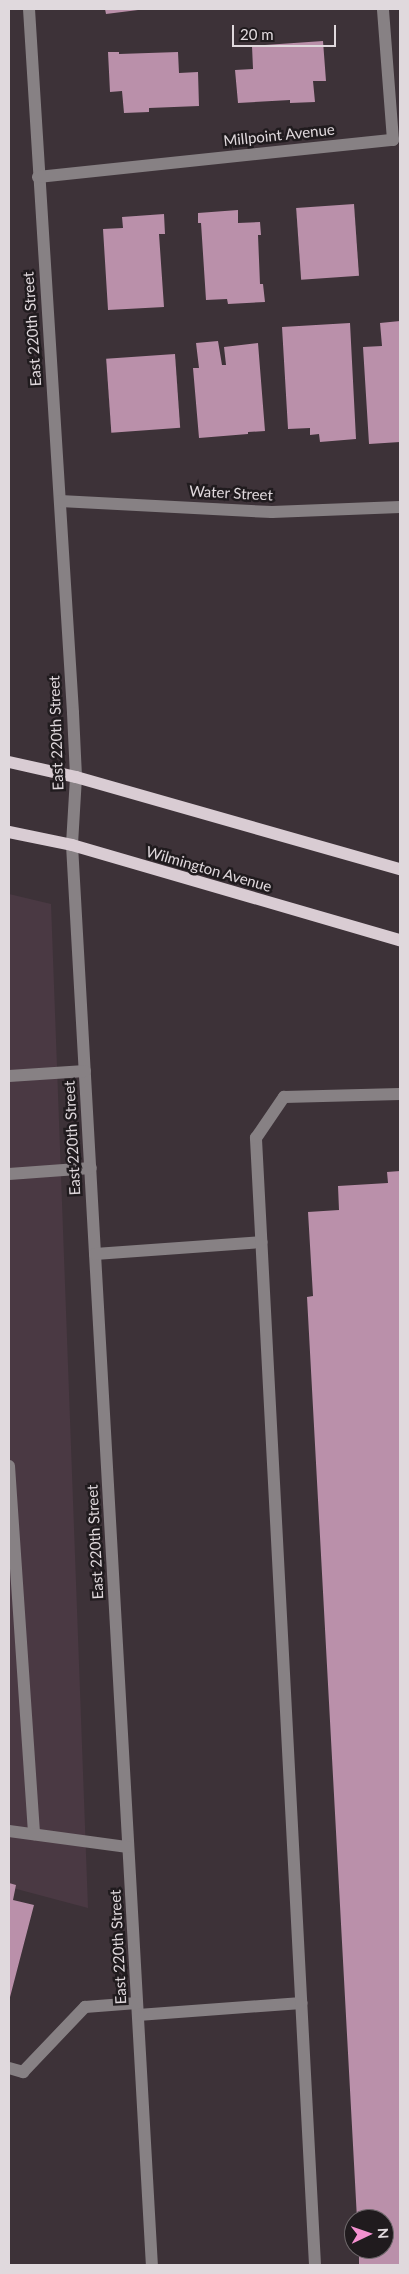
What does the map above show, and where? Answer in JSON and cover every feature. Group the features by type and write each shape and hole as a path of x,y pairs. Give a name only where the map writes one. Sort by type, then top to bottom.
{"main road":[{"path":"9,762 76,777 400,869"},
{"name":"Wilmington Avenue","path":"9,832 72,845 400,940"}],"street":[{"name":"East 220th Street","path":"29,9 76,777 72,845 152,2265"},
{"name":"Millpoint Avenue","path":"38,176 393,140 383,9"},
{"name":"Water Street","path":"60,501 272,512 400,507"},
{"path":"9,1076 85,1071"},
{"path":"316,2265 256,1138 284,1097 400,1094"},
{"path":"9,1174 91,1168"},
{"path":"95,1254 262,1242"},
{"path":"9,1466 34,1834"},
{"path":"9,1831 128,1847"},
{"path":"9,2068 23,2072 85,2006 138,2009 302,2003"}],"shaded area":[{"path":"9,894 51,904 88,1908 9,1887"}],"building":[{"path":"105,9 138,9 138,10 106,14"},
{"path":"323,41 326,81 313,81 315,102 290,103 290,100 238,103 235,70 253,69 252,46"},
{"path":"108,52 119,52 119,54 178,52 179,73 198,72 199,106 149,108 149,112 124,113 122,91 110,92"},
{"path":"354,204 359,276 301,280 296,208"},
{"path":"238,210 238,223 260,222 261,235 258,235 260,284 263,284 265,302 228,304 227,299 206,300 201,223 198,223 198,213"},
{"path":"164,214 165,234 159,234 164,307 108,310 103,229 123,228 122,217"},
{"path":"400,321 400,442 369,444 363,347 382,346 380,323"},
{"path":"350,323 356,439 320,442 319,434 310,435 310,428 288,429 282,327"},
{"path":"218,341 222,365 226,365 224,347 258,343 265,431 199,438 193,368 199,368 196,343"},
{"path":"175,354 180,428 111,433 106,359"},
{"path":"400,1171 400,2265 359,2265 359,2259 394,2259 394,2209 356,2209 307,1297 313,1296 308,1212 339,1210 338,1186 388,1183 387,1172"},
{"path":"9,1883 16,1885 13,1900 34,1905 9,2001"}]}
